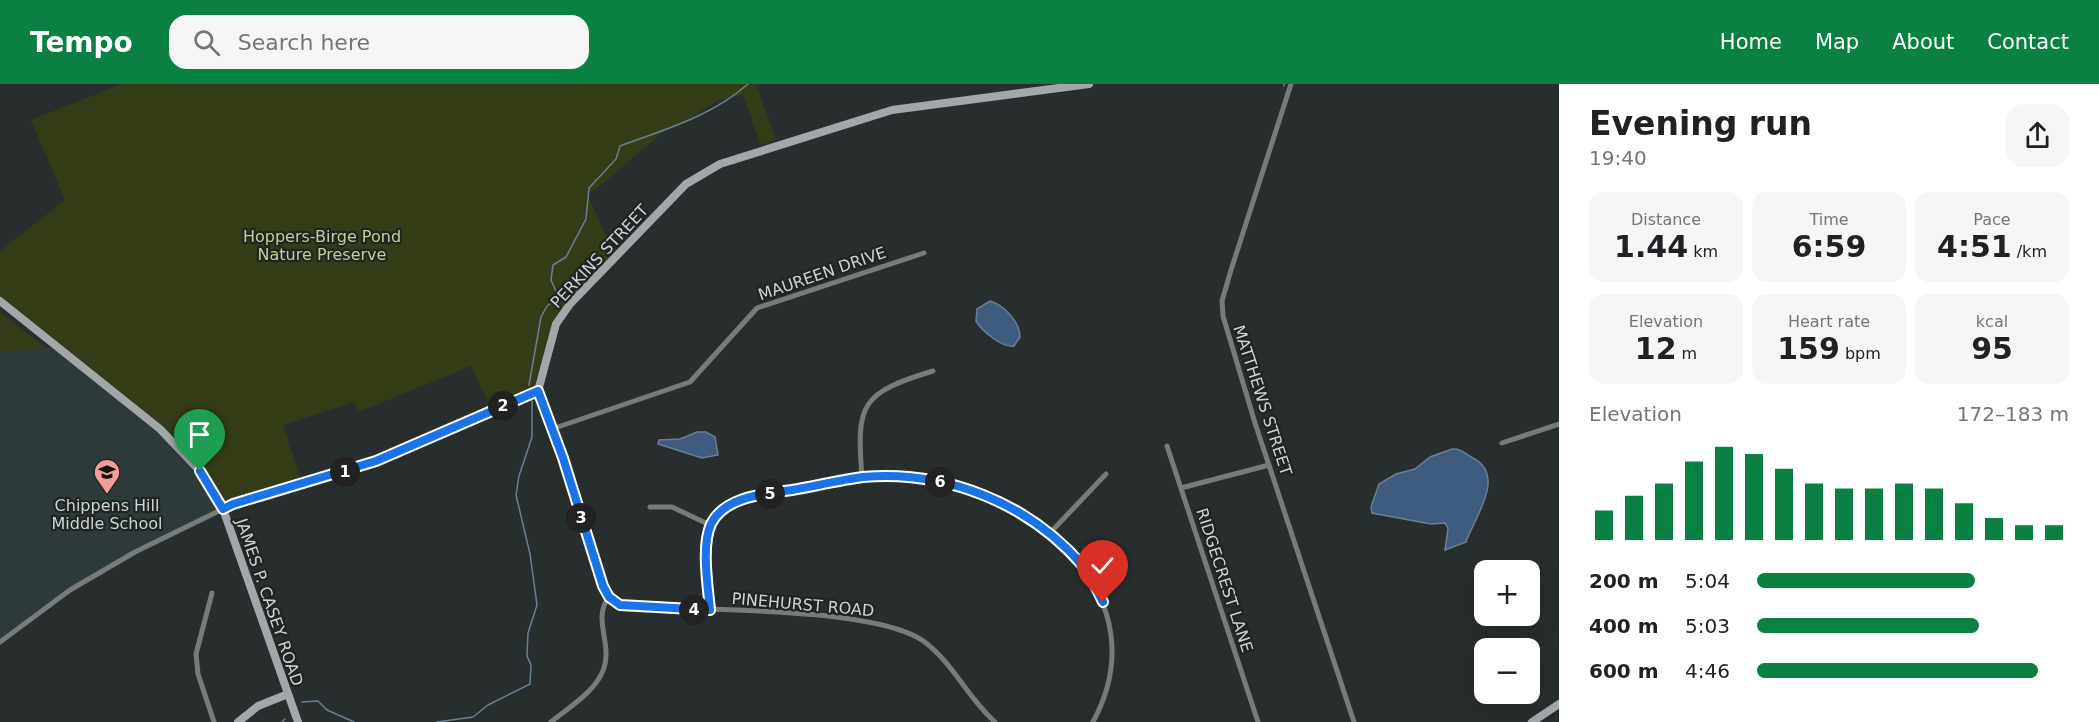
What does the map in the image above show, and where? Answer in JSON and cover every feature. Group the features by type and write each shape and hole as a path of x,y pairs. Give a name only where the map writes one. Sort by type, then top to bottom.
{"street":[{"name":"PERKINS STREET","path":"538,391 556,324 570,304 686,184 720,165 892,110 1089,84"},
{"name":"MATTHEWS STREET","path":"1291,84 1222,301 1225,329 1354,722"},
{"name":"MAUREEN DRIVE","path":"552,429 690,382 757,308 924,253"},
{"name":"JAMES P. CASEY ROAD","path":"0,301 177,445 200,471 223,509 298,722"},
{"path":"862,477 858,432 865,405 883,388 933,371"},
{"path":"0,642 70,590 135,552 233,504 376,461 538,391 603,586 609,597 603,606 601,616 607,649 603,672 591,688 551,722"},
{"path":"1502,443 1559,424"},
{"name":"RIDGECREST LANE","path":"1167,446 1258,722"},
{"path":"1181,488 1269,465"},
{"path":"1049,534 1106,474"},
{"path":"710,610 706,556 710,525 720,513 733,504 752,497 862,477 918,478 972,490 1019,512 1049,534 1084,567 1103,602 1109,619 1113,660 1110,682 1093,722"},
{"path":"650,507 672,507 710,525"},
{"path":"212,593 196,654 198,674 214,722"},
{"name":"PINEHURST ROAD","path":"609,597 620,605 628,607 810,615 879,624 908,632 925,642 942,658 976,705 995,722"},
{"path":"238,722 258,706 288,694"},
{"path":"1532,722 1559,704"}],"shaded area":[{"name":"Chippens Hill Middle School","path":"57,347 133,407 193,462 223,509 135,552 70,590 0,642 0,353"}],"green space":[{"name":"Hoppers-Birge Pond Nature Preserve","path":"122,84 756,84 776,140 761,145 743,95 717,101 683,123 670,126 599,187 587,194 615,255 556,324 538,391 496,408 494,404 490,406 471,366 364,410 358,411 354,402 283,425 302,484 223,509 202,478 178,449 151,422 91,371 0,301 0,251 65,200 31,120"},
{"path":"0,312 46,348 0,353"}],"water":[{"path":"990,301 1006,310 1014,320 1020,337 1014,346 993,338 976,321 977,309"},
{"path":"697,432 706,432 715,437 718,455 702,458 658,444 659,440 680,439"},
{"path":"1452,449 1460,450 1473,458 1483,466 1487,475 1488,486 1485,498 1466,542 1445,550 1448,528 1445,523 1431,524 1372,513 1371,507 1379,484 1396,474 1415,469 1430,457"}],"waterway":[{"path":"529,385 541,317 547,306 559,298 551,280 553,265 566,257 586,219 589,188 616,159 620,146 704,113 748,84"},
{"path":"437,722 473,717 488,705 530,684 531,665 527,656 528,633 537,605 530,554 516,495 519,476 532,437 532,401"},
{"path":"302,702 318,701 327,710 354,722"},
{"path":"282,722 285,719"}],"place":[{"name":"Chippens Hill Middle School","path":"107,495"}],"route":[{"path":"200,471 223,509 233,504 351,471 538,391 563,458 603,586 609,597 620,605 710,610 706,556 710,525 720,513 733,504 752,497 862,477 894,476 951,484 983,494 1019,512 1049,534 1084,567 1103,602"}]}
